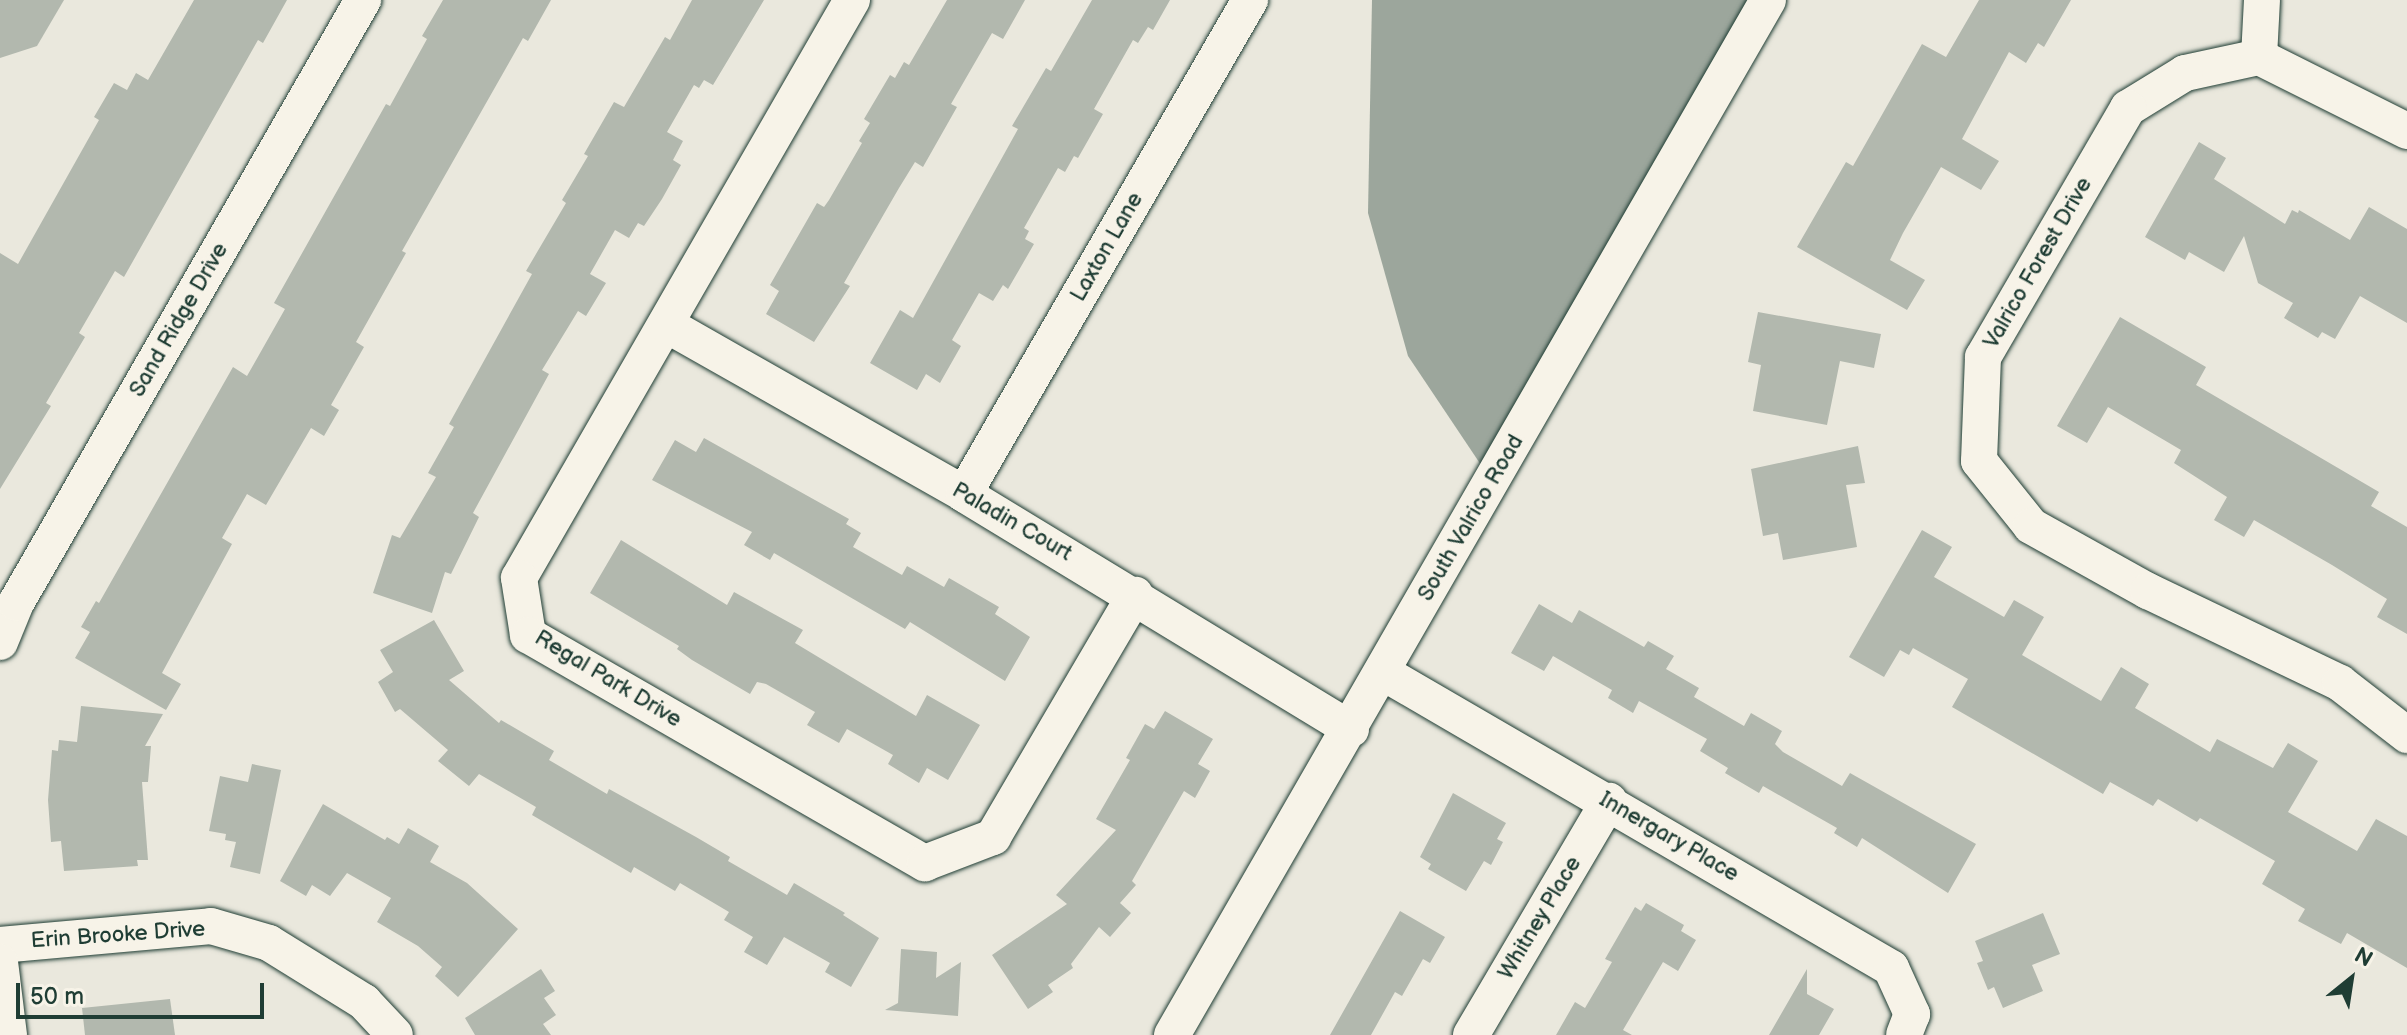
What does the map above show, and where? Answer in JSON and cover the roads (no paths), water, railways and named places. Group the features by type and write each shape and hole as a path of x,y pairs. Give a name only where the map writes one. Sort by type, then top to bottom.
{"street":[{"name":"Sand Ridge Drive","path":"0,642 16,603 363,0"},
{"name":"Regal Park Drive","path":"852,0 519,578 528,635 925,863 993,837 1135,595"},
{"name":"Laxton Lane","path":"964,494 1250,0"},
{"name":"South Valrico Road","path":"1172,1035 1351,729 1768,0"},
{"path":"2262,0 2259,57 2407,131"},
{"name":"Valrico Forest Drive","path":"2259,57 2185,73 2128,108 1983,357 1979,461 2031,526 2148,591 2340,683 2407,735"},
{"name":"Paladin Court","path":"667,325 964,494 1135,595 1351,729"},
{"name":"Innergary Place","path":"1382,672 1609,801 1891,968 1912,1014 1904,1035"},
{"name":"Whitney Place","path":"1471,1035 1609,801"},
{"name":"Erin Brooke Drive","path":"0,945 211,926 269,943 364,1002 395,1035"},
{"path":"0,962 9,1035"}]}
